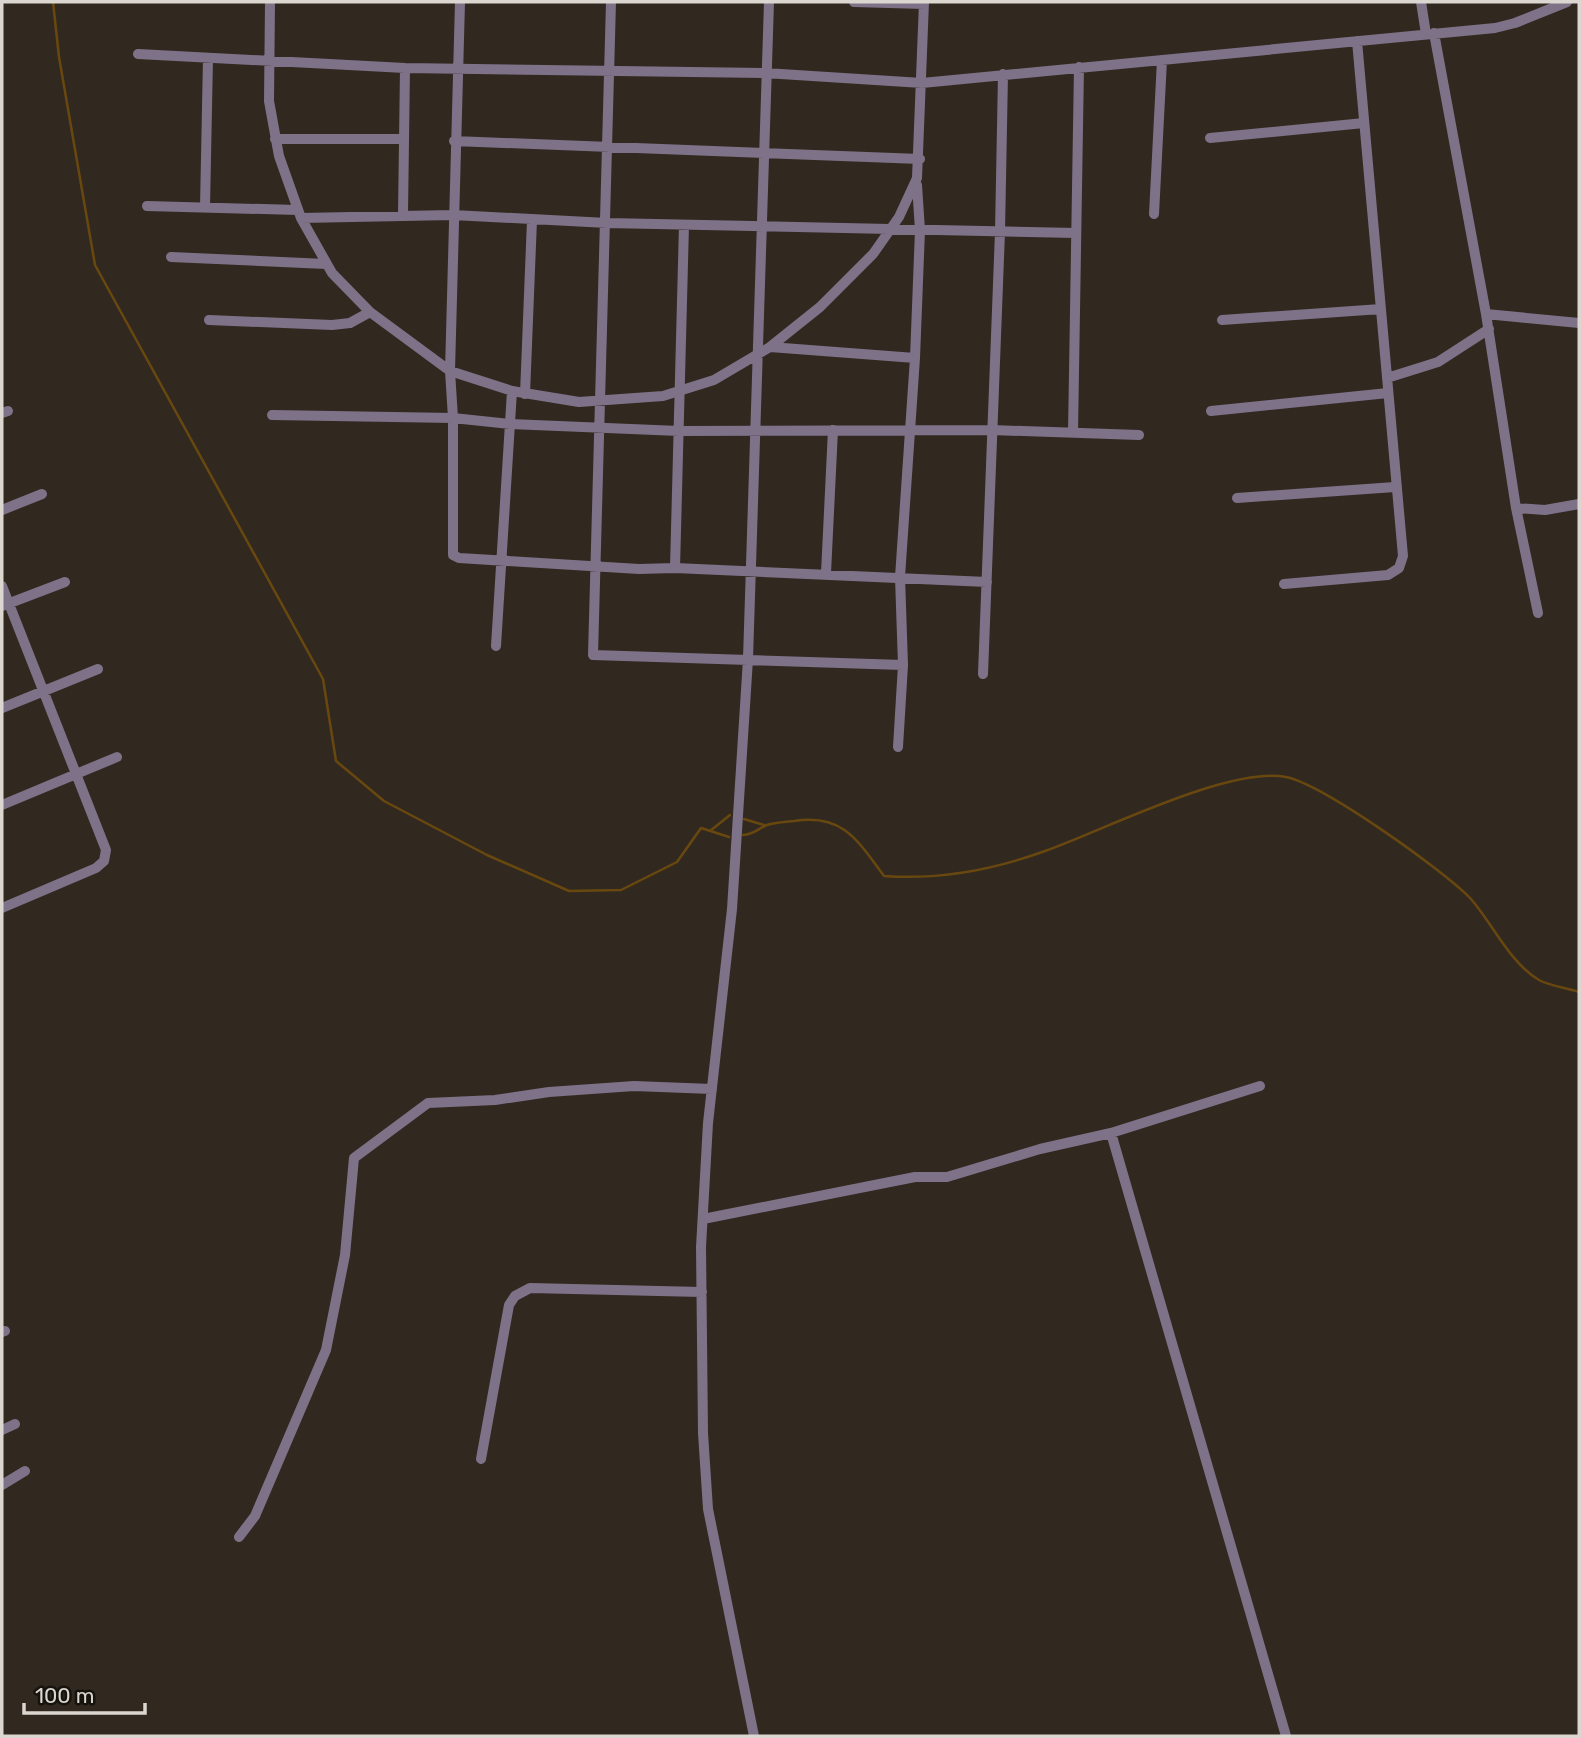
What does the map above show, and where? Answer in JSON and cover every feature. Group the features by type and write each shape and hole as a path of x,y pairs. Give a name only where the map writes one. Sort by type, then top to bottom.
{"street":[{"path":"270,2 269,101 275,139 299,214 327,264 370,312 450,371 512,391 579,402 635,399 681,392 714,380 758,356 843,285 890,230 917,178"},
{"path":"460,2 454,141 450,371 453,418 453,555 459,558 596,567 826,573 987,582"},
{"path":"611,2 605,146 607,223 593,654 903,665"},
{"path":"754,1736 708,1509 703,1433 702,1292 703,1219 712,1089 732,909 748,659 769,2"},
{"path":"854,2 924,3 920,159 917,178 920,230 915,358 900,577 903,665 898,747"},
{"path":"1421,2 1430,34 1489,329 1517,508 1538,613"},
{"path":"138,54 405,68 765,73 922,83 1430,34 1515,23 1567,2"},
{"path":"1284,584 1395,573 1402,556 1357,41"},
{"path":"205,207 208,58"},
{"path":"1154,214 1162,60"},
{"path":"1073,433 1079,66"},
{"path":"403,214 405,68"},
{"path":"983,674 1000,232 1003,74"},
{"path":"1210,138 1364,123"},
{"path":"275,139 404,139"},
{"path":"454,141 763,150 920,159"},
{"path":"147,206 299,214 453,215 607,223 1076,233"},
{"path":"525,394 532,220"},
{"path":"675,568 684,225"},
{"path":"171,257 327,264"},
{"path":"1222,320 1381,309"},
{"path":"209,320 332,325 350,323 370,312"},
{"path":"1486,314 1579,323"},
{"path":"1387,378 1438,362 1489,329"},
{"path":"770,347 915,358"},
{"path":"496,646 512,391"},
{"path":"1211,411 1388,393"},
{"path":"272,415 453,418 510,424 679,431 991,430 1139,435"},
{"path":"826,573 833,430"},
{"path":"1237,498 1395,487"},
{"path":"2,510 41,494"},
{"path":"1517,508 1545,510 1579,504"},
{"path":"5,605 65,582"},
{"path":"2,586 5,605 44,691 106,850 104,861 96,868 2,908"},
{"path":"2,708 98,669"},
{"path":"2,805 117,757"},
{"path":"239,1537 256,1516 326,1350 345,1255 354,1158 428,1103 495,1100 549,1092 634,1086 712,1089"},
{"path":"703,1219 915,1177 947,1177 1040,1149 1111,1133 1260,1086"},
{"path":"1111,1133 1286,1736"},
{"path":"481,1459 509,1305 515,1296 530,1288 702,1292"},
{"path":"2,1430 15,1424"},
{"path":"2,1485 26,1471"}],"waterway":[{"path":"53,2 59,57 95,265 323,679 336,761 384,801 487,855 569,891 621,890 677,862 701,828 729,837"},
{"path":"743,835 777,823 825,821 848,832 884,876 945,875 1025,858 1200,790 1262,776 1286,777 1304,783 1354,811 1436,869 1471,899 1510,953 1529,973 1543,982 1579,992"},
{"path":"710,831 730,815"},
{"path":"744,819 764,825"}]}
